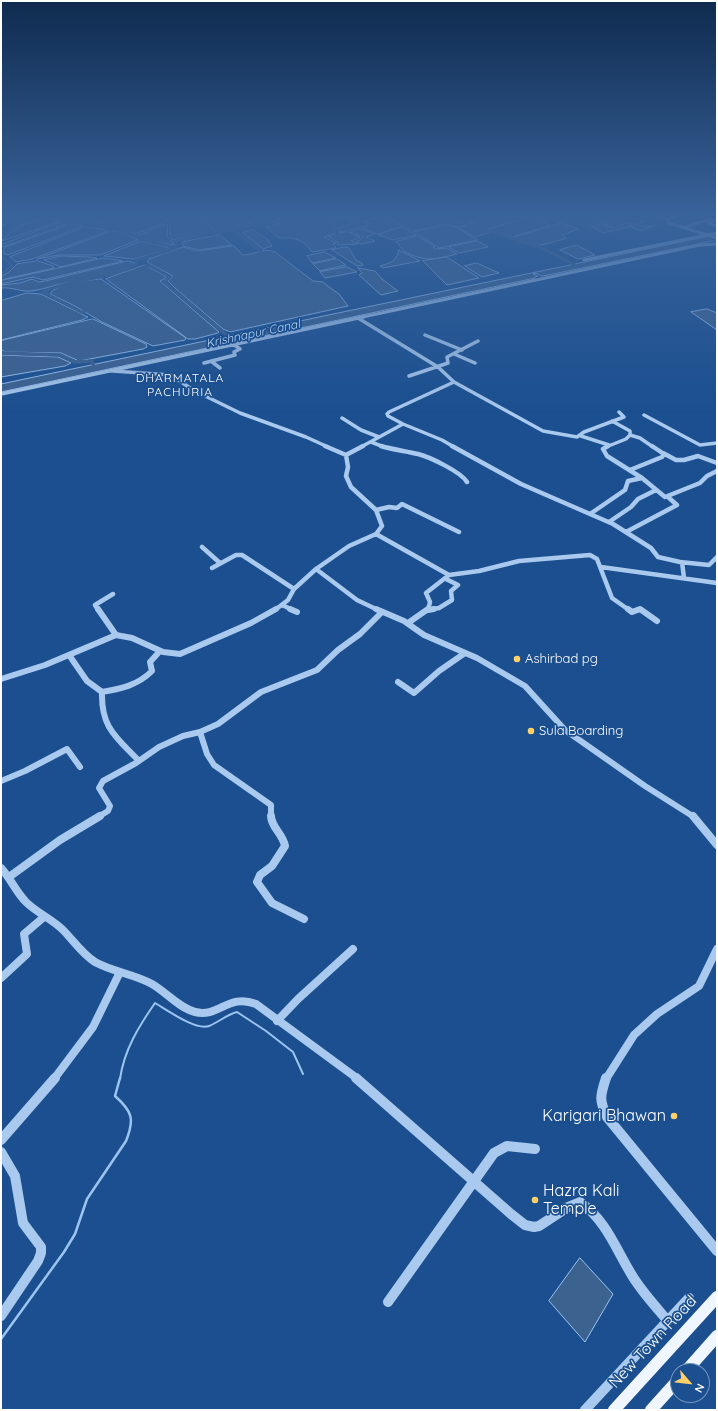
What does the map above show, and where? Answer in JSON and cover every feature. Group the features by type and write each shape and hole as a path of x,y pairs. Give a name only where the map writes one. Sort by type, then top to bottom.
{"main road":[{"name":"New Town Road","path":"614,1410 717,1297"},
{"path":"693,1363 717,1336"},
{"path":"653,1409 670,1389"}],"street":[{"path":"1,394 524,282"},
{"path":"358,318 438,367 454,382 546,433 575,437 580,436 609,446"},
{"path":"424,335 462,350"},
{"path":"409,376 448,363 447,357 478,341"},
{"path":"204,363 235,355 234,352 240,349 233,344"},
{"path":"454,354 475,363"},
{"path":"211,361 220,368"},
{"path":"112,369 115,372 171,375 193,390 240,413 306,437 346,455"},
{"path":"454,382 407,403 387,414 403,424 442,440 521,484 609,522 651,548 657,556 682,562 710,564 717,557"},
{"path":"580,436 584,432 624,417 618,412"},
{"path":"644,415 703,445 717,443"},
{"path":"342,418 361,430 379,437"},
{"path":"612,421 630,431 630,435"},
{"path":"346,455 403,424"},
{"path":"626,532 677,505 668,497 663,496 642,478 607,456 603,449 626,439 630,435"},
{"path":"630,435 640,438 663,453 679,460 698,456 707,458 717,463"},
{"path":"370,442 393,450 420,454 455,471 464,477 467,482"},
{"path":"703,445 700,449 707,458"},
{"path":"630,470 662,457 664,454 663,453"},
{"path":"1,679 37,668 116,636 126,636 160,651 174,655 180,654 251,624 282,605 288,600 294,589 316,569 349,546 376,534 382,526 376,510 350,487 346,476 348,467 346,455"},
{"path":"668,497 700,483 707,476 717,471"},
{"path":"590,514 625,490 628,481 642,478"},
{"path":"609,522 631,507 641,497 656,490"},
{"path":"376,510 389,507 397,508 402,504 459,532"},
{"path":"376,534 448,577 458,585 457,588 451,591 452,600 439,608 428,610 408,623"},
{"path":"202,547 220,563"},
{"path":"212,568 236,555 242,555 294,589"},
{"path":"428,610 430,602 426,593 429,588 448,577 519,561 567,556 592,556 597,559 612,598 632,612 640,609 656,621"},
{"path":"682,562 684,578"},
{"path":"600,567 717,583"},
{"path":"316,569 349,595 382,612 408,623 424,635 444,642 482,660 525,686 565,730 646,786 693,816 700,822 705,833 717,845"},
{"path":"113,594 95,605 116,636"},
{"path":"282,605 296,612"},
{"path":"9,877 60,840 108,811 110,806 98,788 103,781 139,761 159,747 178,738 200,732 218,724 261,692 317,670 338,650 360,634 382,612"},
{"path":"69,655 87,681 102,692 129,686 149,674 152,671 150,662 160,651"},
{"path":"398,682 411,692 415,693 435,674 465,653"},
{"path":"102,692 102,710 109,729 139,761"},
{"path":"200,732 208,756 214,765 271,804 271,821 284,839 285,846 272,866 260,875 257,882 272,903 304,919"},
{"path":"1,781 67,749 80,767"},
{"path":"1,868 9,877 23,899 44,917 60,928 93,960 150,983 186,1008 196,1012 205,1013 216,1010 232,1002 247,999 258,1005 277,1021 328,1055 525,1225 534,1227 541,1225 572,1204 580,1202 587,1206 605,1227 643,1291 668,1321"},
{"path":"1,978 25,957 27,951 24,934 44,917"},
{"path":"277,1021 298,999 352,949"},
{"path":"717,949 698,986 690,993 657,1014 634,1035 606,1078 600,1096 607,1117 717,1251"},
{"path":"1,1140 78,1049 98,1019 120,972"},
{"path":"388,1302 494,1153 507,1146 535,1149"},
{"path":"1,1152 15,1176 23,1224 42,1247 38,1261 1,1316"},
{"path":"585,1410 689,1298"}],"water":[{"path":"1,282 11,282 1,284"},
{"path":"23,282 73,282 31,291 1,288 1,285"},
{"path":"78,282 105,282 186,338 185,340 153,346 102,322 73,305 50,294 53,290"},
{"path":"110,282 161,282 219,332 195,339 188,339"},
{"path":"169,282 323,282 339,294 348,306 230,332 223,329"},
{"path":"367,282 386,282 398,291 381,295"},
{"path":"444,282 461,282 447,285"},
{"name":"Krishnapur Canal","path":"489,282 517,282 1,392 1,384"},
{"path":"27,293 41,294 88,317 82,320 1,340 1,301"},
{"path":"707,309 717,313 717,330 691,312"},
{"path":"93,319 146,344 147,347 79,361 61,353 5,352 1,349 1,341"},
{"path":"1,355 58,357 71,363 65,366 1,377"},
{"path":"580,1258 613,1294 585,1342 549,1301"}],"waterway":[{"path":"76,282 54,287 43,292 81,312 84,312"},
{"path":"164,282 207,318"},
{"name":"Krishnapur Canal","path":"205,317 228,336"},
{"path":"1,353 60,355 75,362 92,361 93,364"},
{"path":"120,1079 125,1058 133,1039 143,1020 155,1003 189,1023 203,1027 216,1023 237,1012 266,1031 293,1052 303,1074"},
{"path":"1,1339 64,1252 75,1234 87,1199 126,1141 131,1121 125,1106 115,1096 120,1078"}],"place":[{"name":"Ashirbad pg","path":"517,659"},
{"name":"Sula Boarding","path":"531,731"},
{"name":"Karigari Bhawan","path":"674,1116"},
{"name":"Hazra Kali Temple","path":"535,1200"}],"district":[{"name":"DHARMATALA PACHURIA","path":"180,385"}]}
